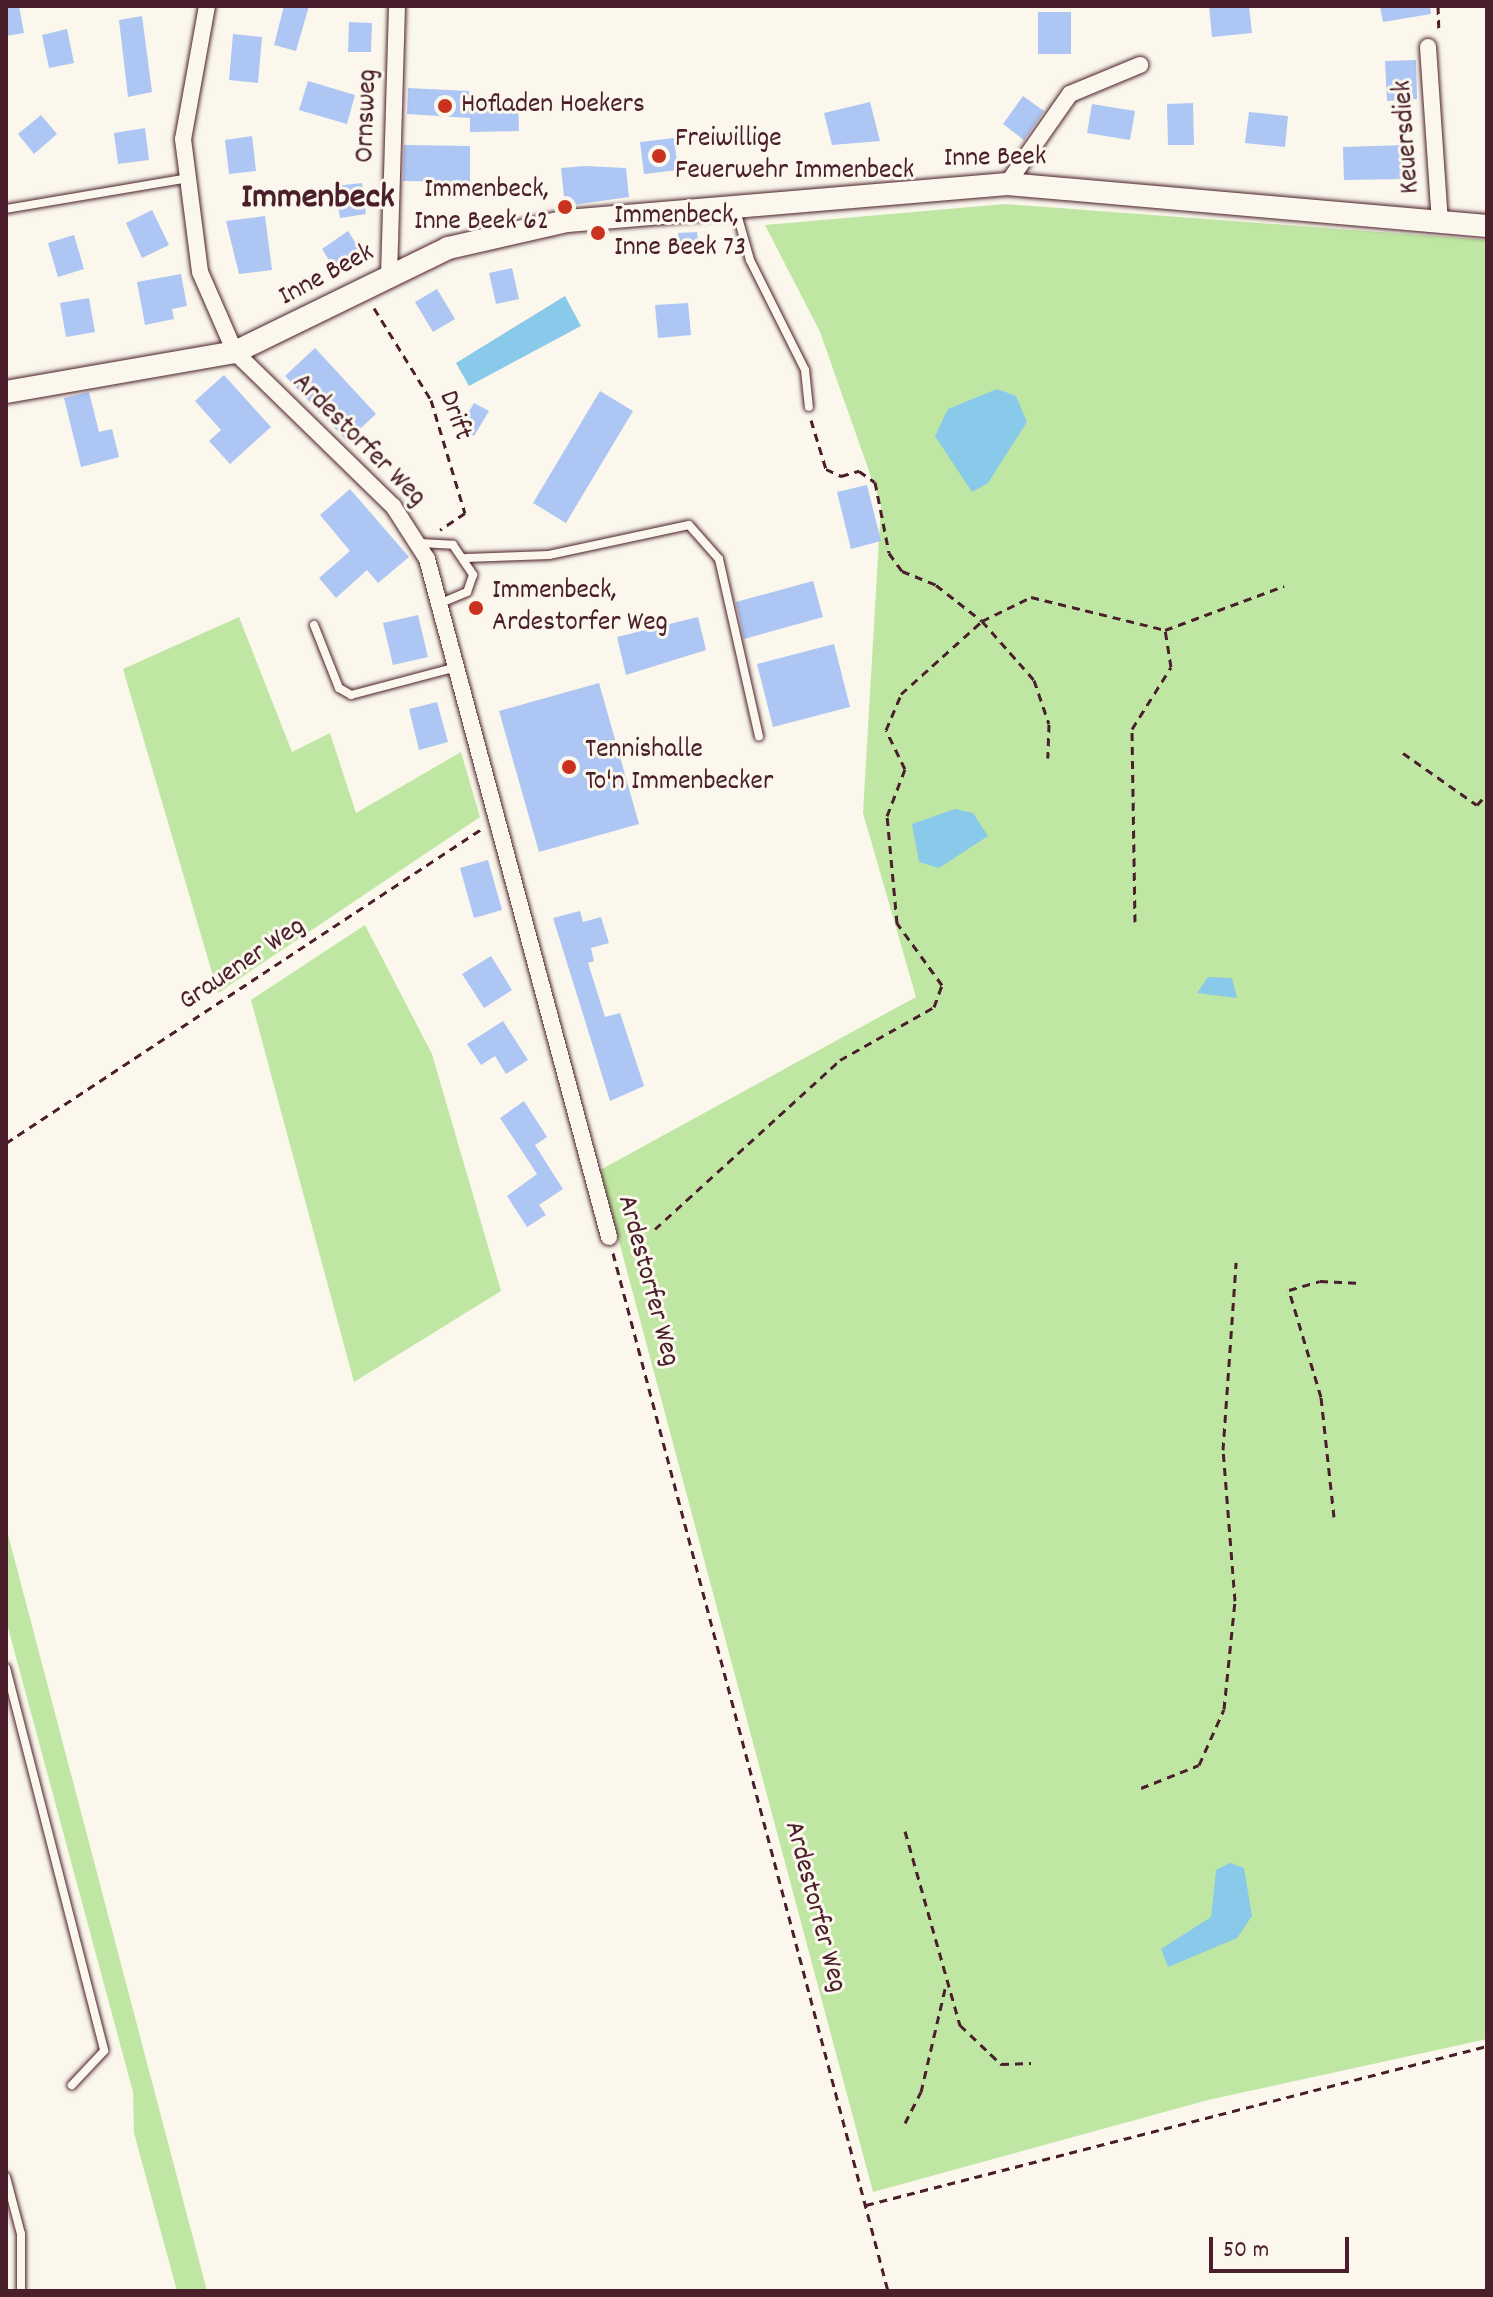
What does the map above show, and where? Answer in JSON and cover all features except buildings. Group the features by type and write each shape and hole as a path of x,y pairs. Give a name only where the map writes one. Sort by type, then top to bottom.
{"street":[{"path":"207,6 184,110 183,179 200,272 235,352"},
{"name":"Ornsweg","path":"389,276 397,6"},
{"name":"Keuersdiek","path":"1428,47 1440,223"},
{"path":"1007,184 1070,94 1140,65"},
{"name":"Inne Beek","path":"6,392 235,352 364,292 389,276 504,232 735,206 1007,184 1487,226"},
{"name":"Ardestorfer Weg","path":"235,352 393,506 420,543 441,603 609,1237"}],"lane":[{"path":"6,209 183,179"},
{"path":"735,206 750,260 805,370 809,407"},
{"path":"466,558 549,555 689,525 719,559 759,737"},
{"path":"420,543 453,545 466,558 473,575 467,592 441,603"},
{"path":"314,625 339,688 351,695 457,667"},
{"path":"6,1668 8,1686 104,2051 72,2085"},
{"path":"6,2177 21,2234 21,2291"}],"path":[{"path":"1428,47 1439,36 1438,6"},
{"name":"Drift","path":"364,292 431,400 465,513 420,543"},
{"path":"811,420 826,469 841,476 859,471 875,482 889,553 902,571 936,585 982,621 1034,680 1049,724 1048,758"},
{"path":"655,1229 840,1060 934,1007 942,985 897,923 887,816 905,769 886,730 901,694 982,621 1031,597 1165,630 1284,586"},
{"path":"1135,922 1132,729 1171,667 1165,630"},
{"path":"1403,753 1477,805 1487,794"},
{"name":"Grauener Weg","path":"6,1143 499,817"},
{"name":"Ardestorfer Weg","path":"609,1237 888,2291"},
{"path":"1141,1788 1199,1765 1224,1709 1235,1601 1223,1450 1236,1262"},
{"path":"1334,1517 1321,1397 1289,1290 1320,1281 1361,1283"},
{"path":"905,1831 945,1988 976,2046 1001,2064 1031,2063"},
{"path":"905,2123 921,2092 945,1988"},
{"path":"866,2205 1487,2046"}],"green space":[{"path":"1005,204 1487,240 1487,2039 1208,2100 873,2192 600,1170 916,997 863,813 881,505 820,332 765,225"},
{"path":"239,617 292,752 330,733 356,813 461,752 480,817 218,993 123,669"},
{"path":"365,925 432,1054 501,1291 354,1382 251,1000"},
{"path":"6,1527 207,2291 177,2291 134,2133 133,2092 6,1620"}],"water":[{"path":"565,296 581,326 469,386 456,363"},
{"path":"997,389 1016,396 1027,422 988,483 972,492 935,436 948,409"},
{"path":"955,809 973,813 988,836 939,868 919,862 912,824"},
{"path":"1208,977 1232,978 1237,998 1197,993"},
{"path":"1230,1863 1244,1868 1252,1916 1237,1938 1168,1967 1161,1949 1211,1917 1216,1870"}],"place":[{"name":"Hofladen Hoekers","path":"445,106"},
{"name":"Freiwillige Feuerwehr Immenbeck","path":"659,156"},
{"name":"Immenbeck, Inne Beek 62","path":"565,207"},
{"name":"Immenbeck, Inne Beek 73","path":"598,233"},
{"name":"Immenbeck, Ardestorfer Weg","path":"476,608"},
{"name":"Tennishalle To'n Immenbecker","path":"569,767"}],"district":[{"name":"Immenbeck","path":"318,200"}]}
